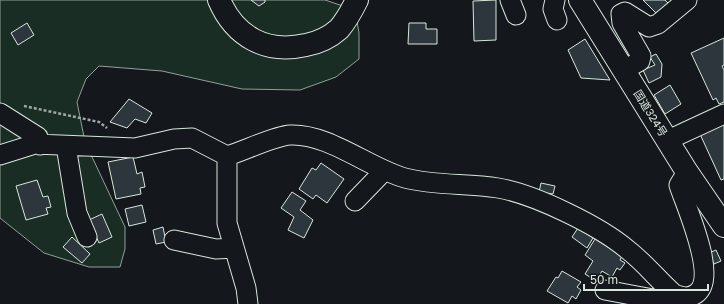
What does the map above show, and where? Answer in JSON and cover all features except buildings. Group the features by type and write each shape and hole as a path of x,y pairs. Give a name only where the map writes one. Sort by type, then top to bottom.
{"highway":[{"path":"218,0 232,23 240,31 261,44 289,49 315,43 338,29 357,0"},
{"name":"国道324号","path":"580,0 687,172 724,226"}],"street":[{"path":"555,0 553,9 557,20"},
{"path":"624,70 640,61 641,56 622,23 621,14 624,12 649,27 658,24 687,0"},
{"path":"0,113 38,137 40,145"},
{"path":"668,140 724,114"},
{"path":"0,155 35,144 135,148 174,139 192,138 227,156 279,138 299,136 330,144 384,171 424,182 497,188 524,195 578,218 613,239 628,249 674,294 682,297"},
{"path":"66,146 77,213 87,237"},
{"path":"227,156 227,223 246,288 248,304"},
{"path":"355,201 384,171"},
{"path":"605,290 653,299 690,297 699,292 704,283 705,274 698,236 689,216 679,185 687,172"},
{"path":"174,240 216,249 234,248"}],"path":[{"path":"18,104 30,108 99,122 118,138 125,148"}],"green space":[{"path":"0,0 325,0 355,10 359,33 359,59 336,77 300,90 242,89 162,71 99,66 86,79 77,102 85,142 125,227 125,249 120,267 89,267 44,253 0,218"}]}
